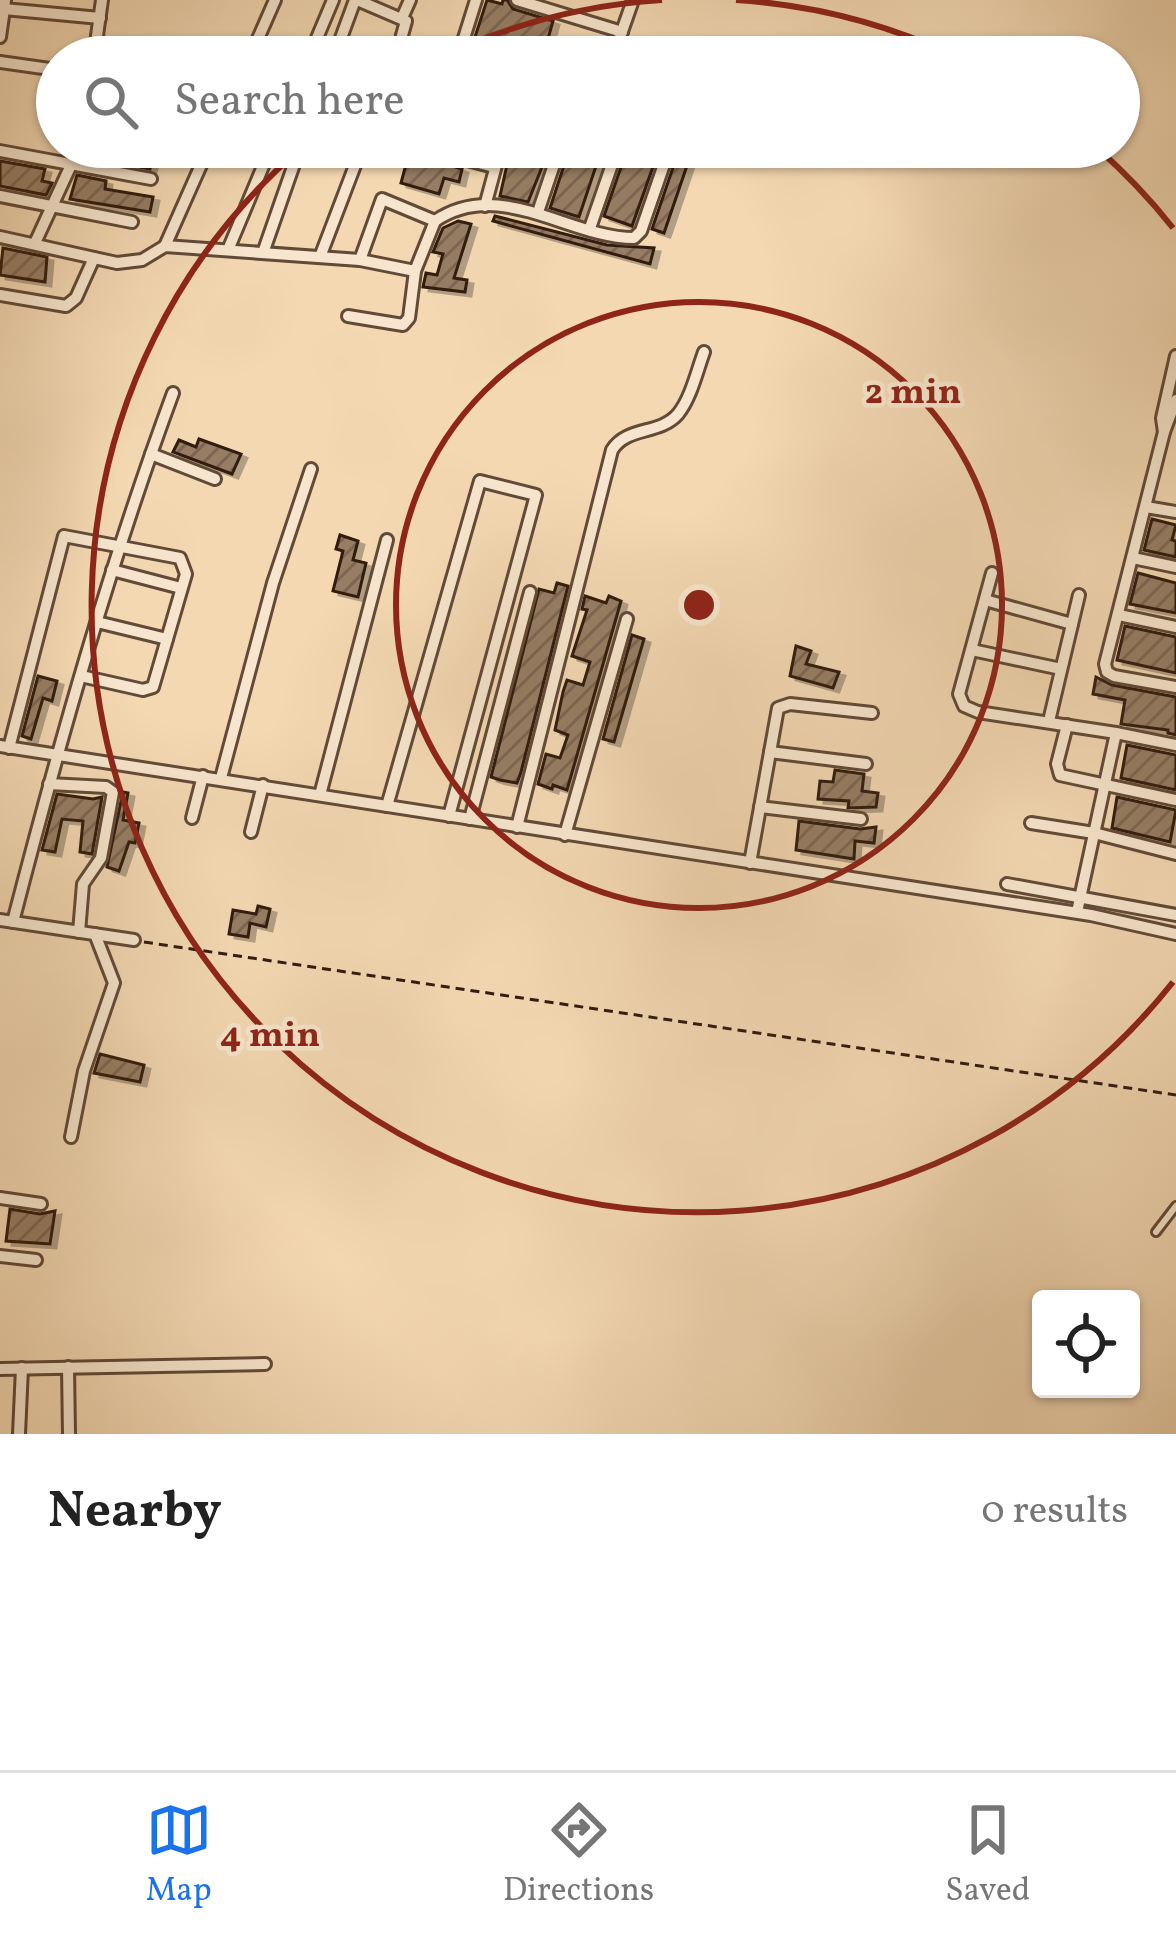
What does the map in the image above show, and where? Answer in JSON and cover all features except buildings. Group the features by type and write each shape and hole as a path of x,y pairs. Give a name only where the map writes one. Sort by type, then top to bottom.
{"street":[{"path":"97,36 102,0"},
{"path":"259,36 275,0"},
{"path":"318,36 333,0"},
{"path":"342,36 356,0 402,18 408,25 404,36"},
{"path":"402,18 410,0"},
{"path":"462,36 476,0"},
{"path":"517,0 622,32"},
{"path":"621,36 633,0"},
{"path":"0,37 3,6 100,18"},
{"path":"0,62 36,67"},
{"path":"0,151 36,158"},
{"path":"35,243 70,168"},
{"path":"88,168 151,179"},
{"path":"165,246 200,168"},
{"path":"228,250 262,168"},
{"path":"262,253 292,168"},
{"path":"320,257 354,168"},
{"path":"485,206 494,168"},
{"path":"538,212 553,168"},
{"path":"590,228 611,168"},
{"path":"348,316 404,325 416,271 435,221 450,213 485,206 538,212 622,238 638,236 662,168"},
{"path":"0,196 133,222"},
{"path":"360,260 382,199 435,221"},
{"path":"0,237 131,263 165,246 360,260 416,271"},
{"path":"0,295 66,306 76,298 94,258"},
{"path":"518,827 612,450 621,438 667,423 679,412 704,352"},
{"path":"1164,432 1162,418 1176,356"},
{"path":"134,940 6,921 119,546 173,393"},
{"path":"1176,400 1106,659 1107,672 1176,686"},
{"path":"1160,452 1176,455"},
{"path":"151,454 215,479"},
{"path":"220,778 273,584 311,469"},
{"path":"388,806 481,481 536,495 449,816"},
{"path":"1146,507 1176,512"},
{"path":"79,932 83,884 101,858 113,792 4,747 62,539 70,535 181,558 185,574 153,687 143,690 80,676"},
{"path":"320,795 387,539"},
{"path":"1133,558 1176,567"},
{"path":"112,571 181,589"},
{"path":"992,573 959,694 964,706 1176,745"},
{"path":"470,819 530,592"},
{"path":"1049,721 1079,595"},
{"path":"985,600 1072,624"},
{"path":"1119,616 1176,627"},
{"path":"566,836 627,619"},
{"path":"97,622 167,639"},
{"path":"972,650 1061,670"},
{"path":"750,863 780,705 872,713"},
{"path":"1067,725 1058,772 1063,777 1176,800"},
{"path":"1077,912 1117,734"},
{"path":"770,752 866,764"},
{"path":"53,770 220,778 262,789 1077,912 1176,934"},
{"path":"193,814 202,780"},
{"path":"250,832 262,789"},
{"path":"760,807 861,820"},
{"path":"1031,823 1176,854"},
{"path":"1007,884 1176,915"},
{"path":"71,1137 84,1071 114,982 95,934"},
{"path":"0,1198 41,1204"},
{"path":"0,1256 36,1260"},
{"path":"0,1369 265,1364"},
{"path":"68,1367 69,1434"},
{"path":"19,1434 22,1368"}],"lane":[{"path":"1156,1232 1176,1207"}],"path":[{"path":"134,940 1176,1095"}]}
